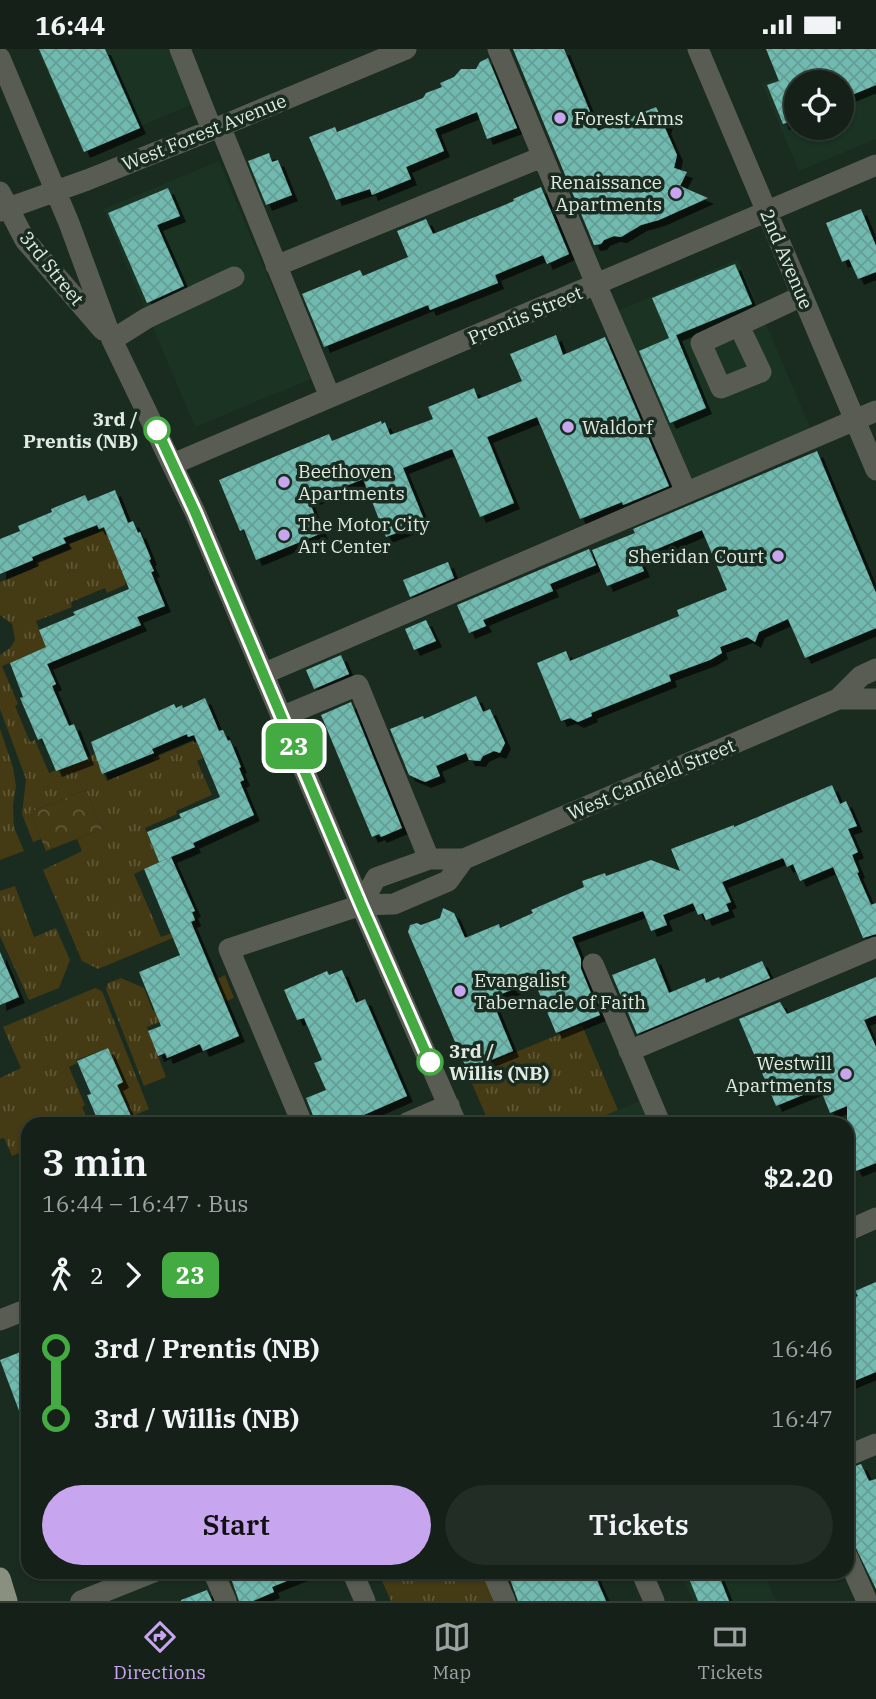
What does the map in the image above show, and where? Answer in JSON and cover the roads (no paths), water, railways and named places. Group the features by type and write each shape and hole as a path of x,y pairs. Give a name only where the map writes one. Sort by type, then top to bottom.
{"main road":[{"path":"0,1578 7,1601"}],"street":[{"path":"180,49 331,397"},
{"name":"West Forest Avenue","path":"2,203 56,191 406,49"},
{"path":"498,49 686,492"},
{"name":"2nd Avenue","path":"698,49 876,470"},
{"name":"3rd Street","path":"0,58 69,223 112,340 173,464 452,1114"},
{"path":"276,265 542,157"},
{"name":"Prentis Street","path":"173,464 876,165"},
{"name":"3rd Street","path":"2,203 25,240 112,340"},
{"path":"112,340 147,318 234,277"},
{"path":"739,326 802,296"},
{"path":"263,674 876,411"},
{"name":"West Canfield Street","path":"361,905 376,878 429,859 464,859 838,699 861,676 876,669"},
{"path":"281,717 358,685 429,859"},
{"name":"West Canfield Street","path":"838,699 876,699"},
{"name":"West Canfield Street","path":"299,1117 229,949 361,905 391,905 448,881 464,859"},
{"path":"629,1051 876,947"},
{"path":"593,964 657,1117"},
{"path":"854,1228 876,1218"},
{"path":"0,1321 21,1312"},
{"path":"854,1453 876,1444"},
{"path":"854,1572 867,1601"},
{"path":"81,1601 136,1579"},
{"path":"216,1579 226,1601"},
{"path":"355,1579 365,1601"},
{"path":"495,1579 505,1601"},
{"path":"645,1579 654,1601"}],"place":[{"name":"Forest Arms","path":"560,118"},
{"name":"Renaissance Apartments","path":"676,193"},
{"name":"Waldorf","path":"568,427"},
{"name":"3rd / Prentis (NB)","path":"157,430"},
{"name":"Beethoven Apartments","path":"284,482"},
{"name":"The Motor City Art Center","path":"284,535"},
{"name":"Sheridan Court","path":"778,556"},
{"name":"Evangalist Tabernacle of Faith","path":"460,991"},
{"name":"3rd / Willis (NB)","path":"430,1062"},
{"name":"Westwill Apartments","path":"846,1074"}]}
